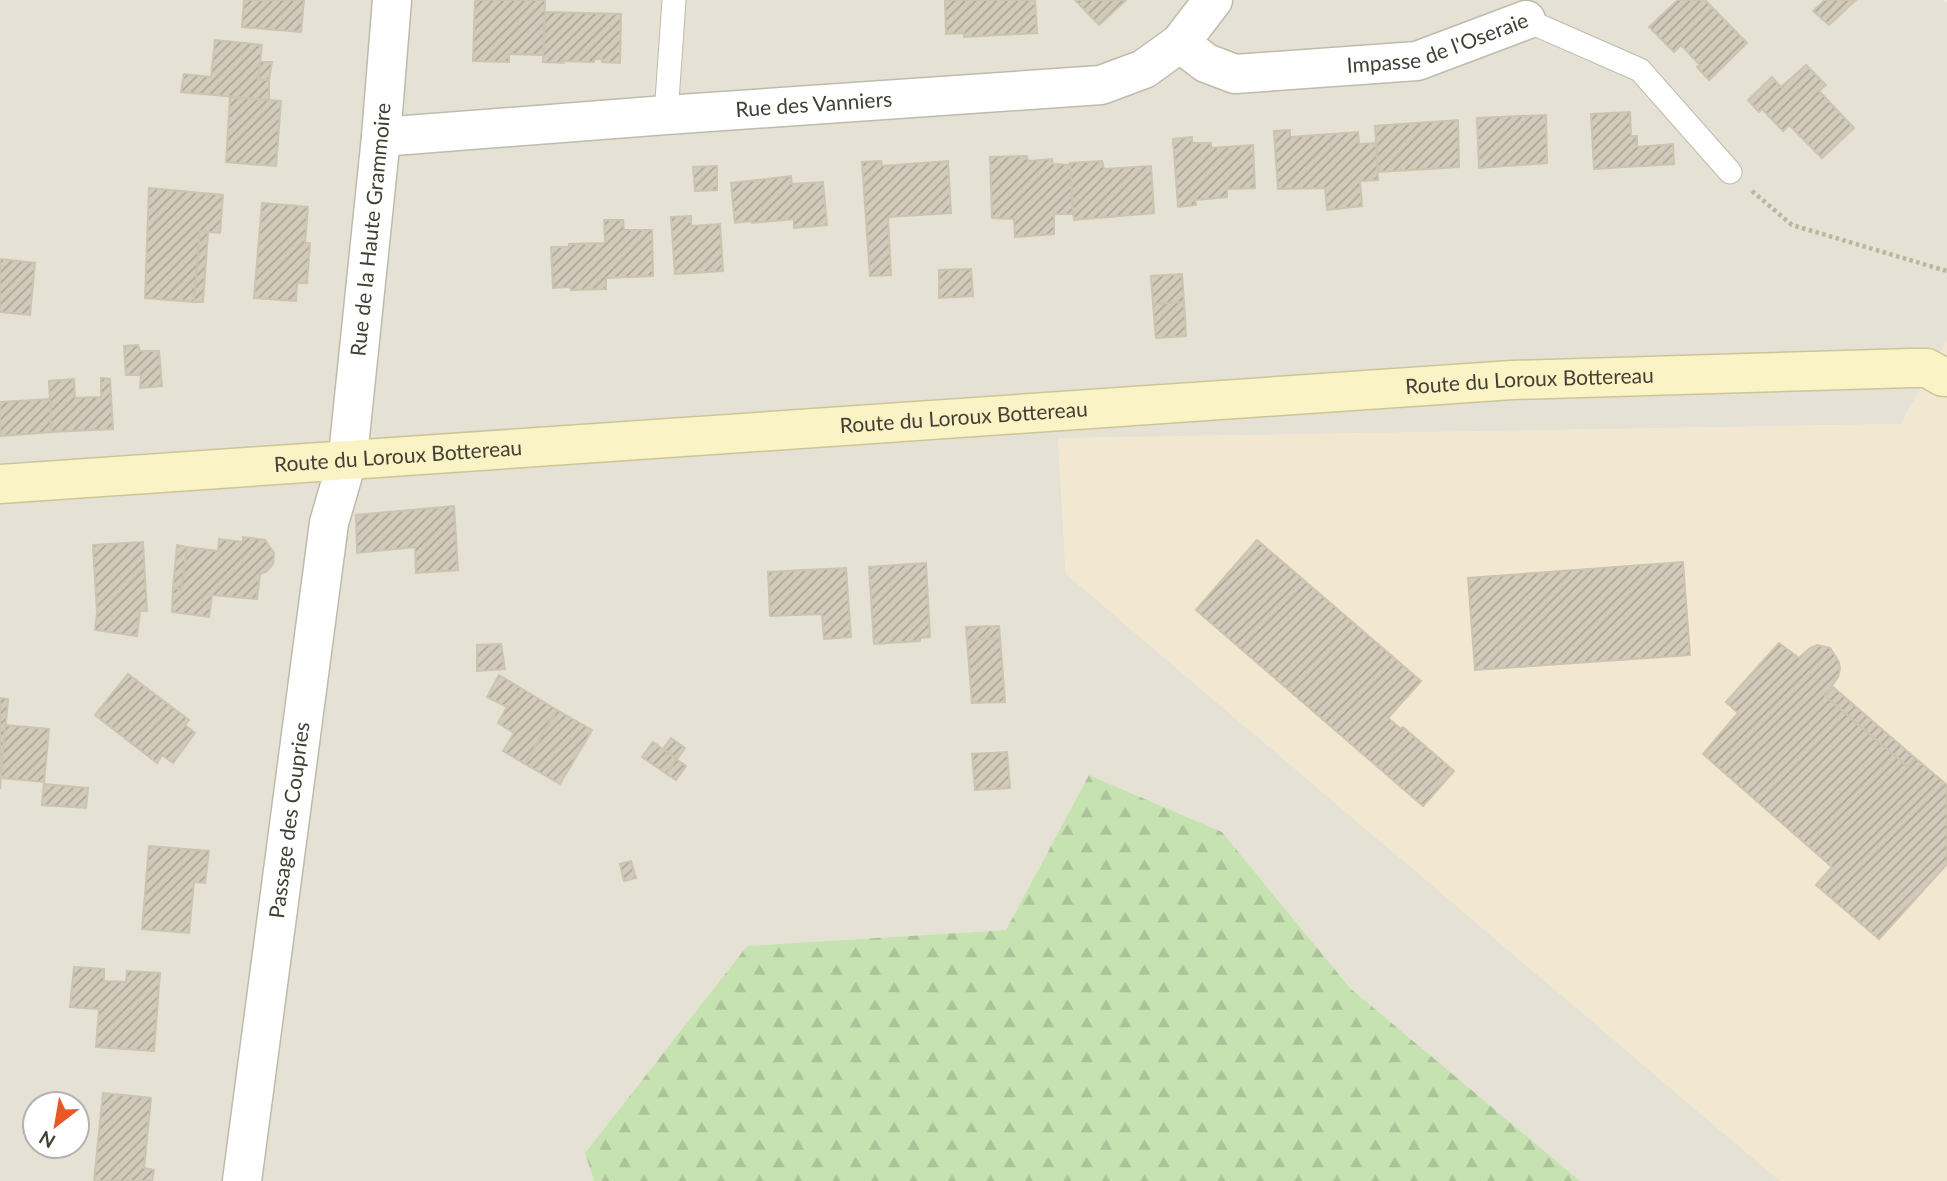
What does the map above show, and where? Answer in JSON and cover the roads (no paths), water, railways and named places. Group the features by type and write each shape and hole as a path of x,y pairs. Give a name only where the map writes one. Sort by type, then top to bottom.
{"main road":[{"name":"Route du Loroux Bottereau","path":"0,484 1512,380 1940,365"}],"street":[{"name":"Rue de la Haute Grammoire","path":"347,461 381,137 392,0"},
{"name":"Rue des Vanniers","path":"381,137 1101,85 1144,69 1180,43 1213,0"},
{"name":"Impasse de l'Oseraie","path":"1180,43 1206,63 1235,74 1417,61 1526,20"},
{"name":"Passage des Coupries","path":"242,1181 328,523 347,461"}],"lane":[{"path":"666,115 674,0"},
{"name":"Impasse de l'Oseraie","path":"1526,20 1640,70 1730,172"}]}
